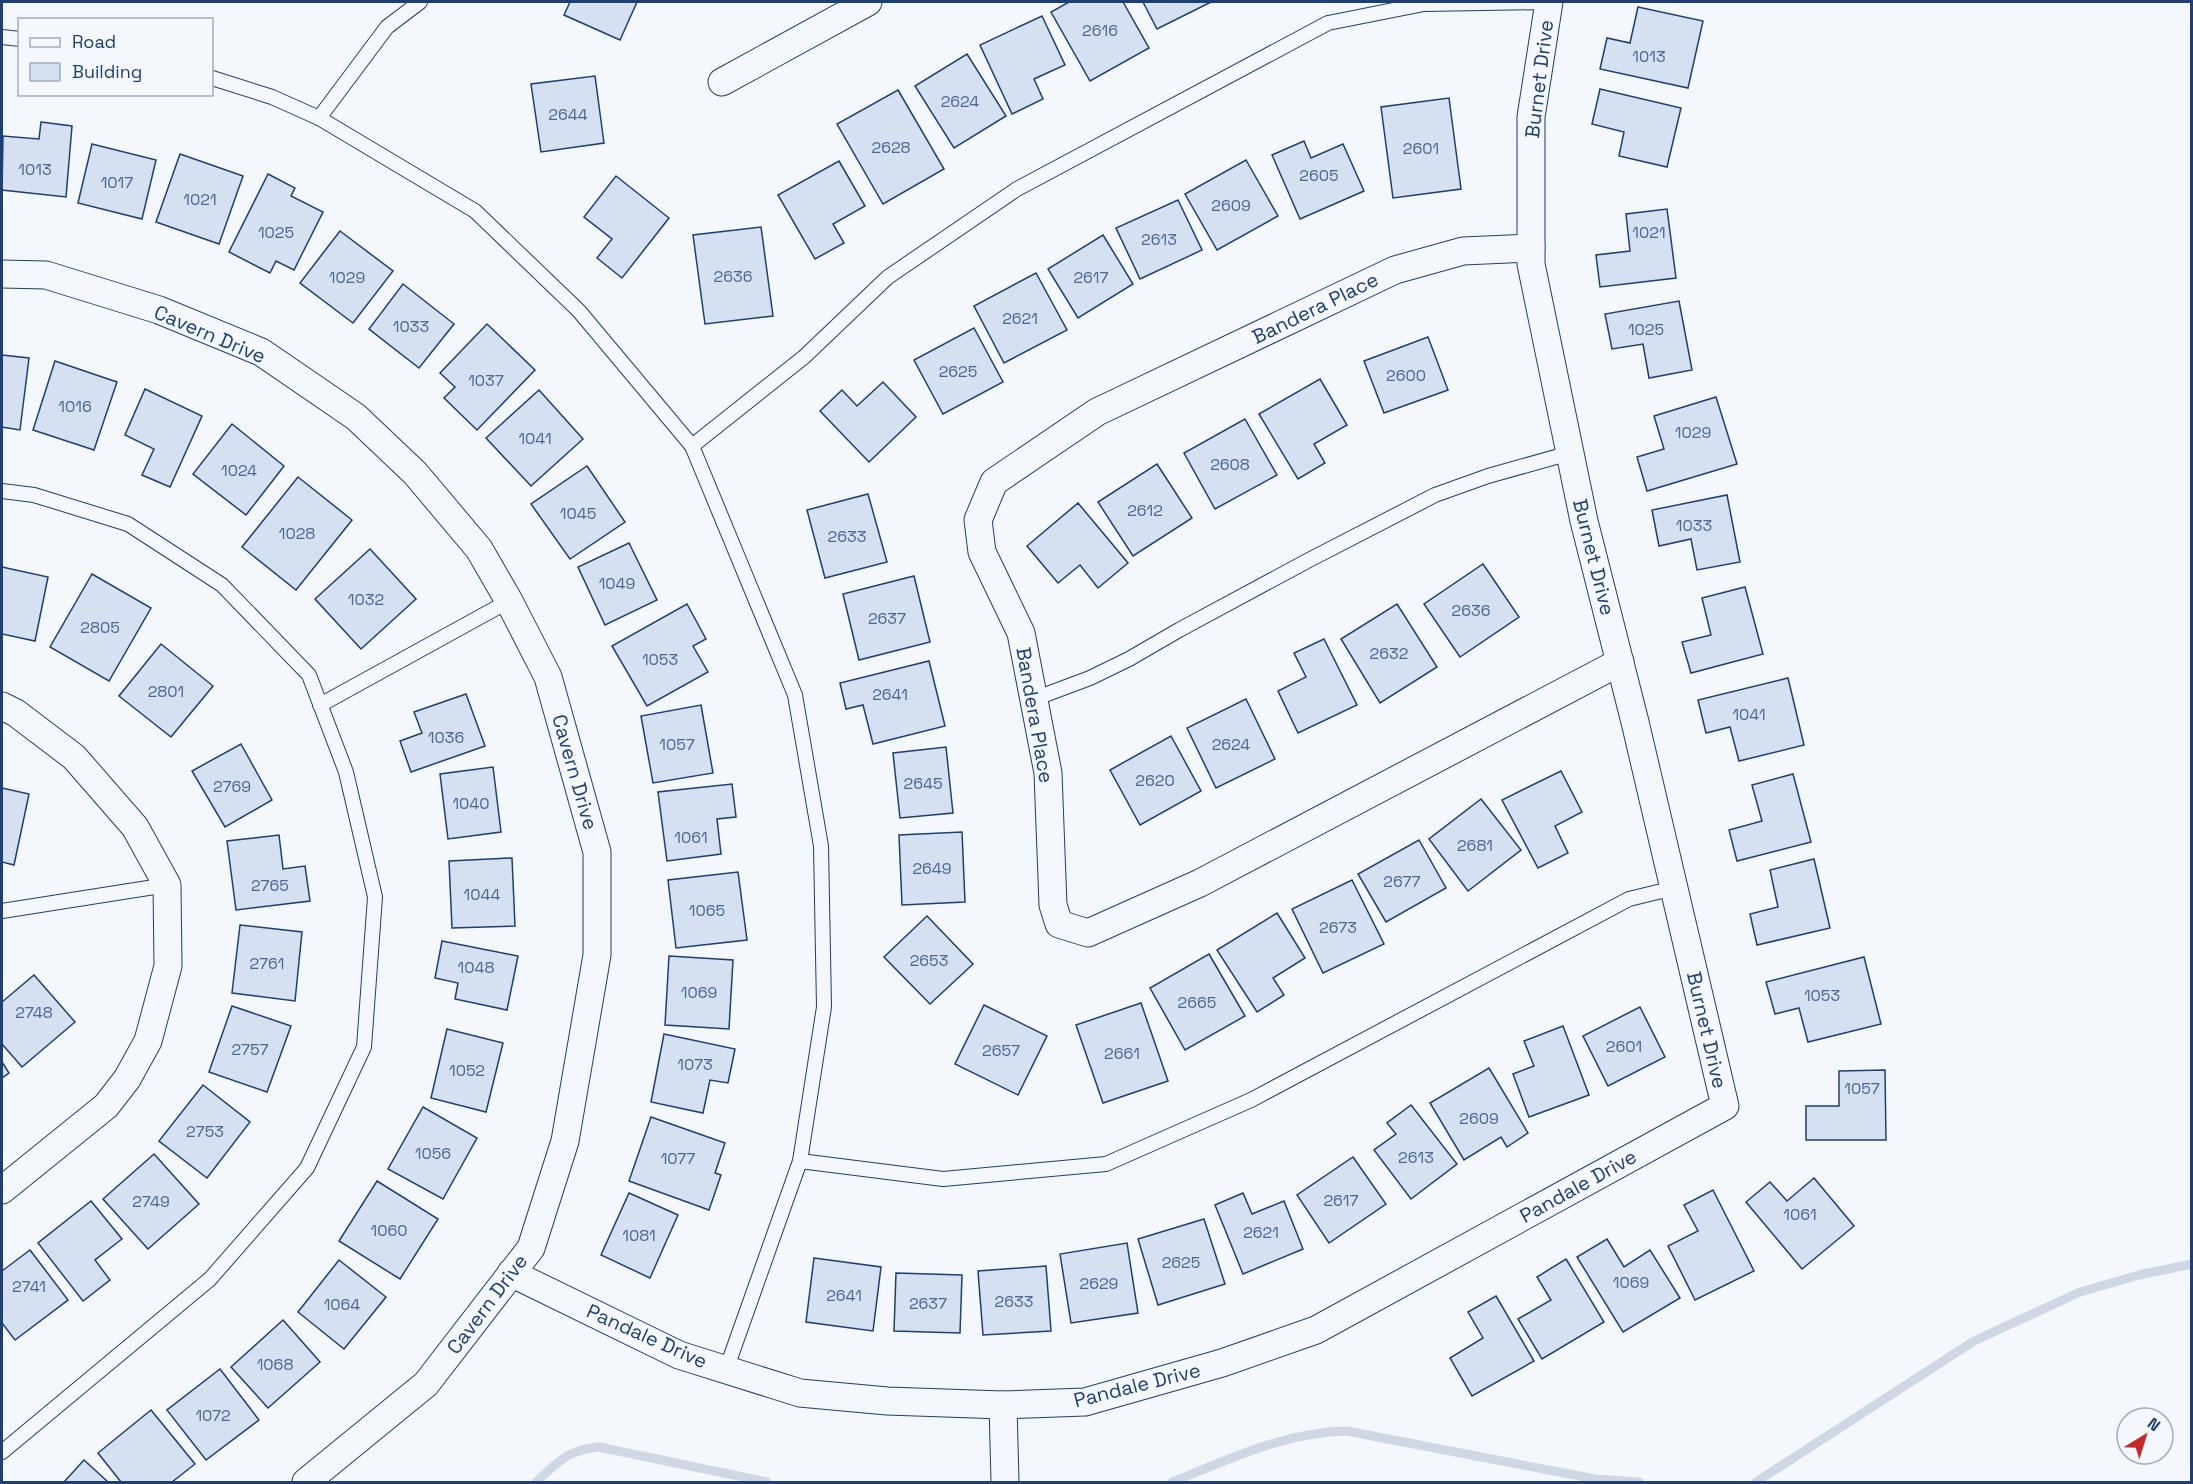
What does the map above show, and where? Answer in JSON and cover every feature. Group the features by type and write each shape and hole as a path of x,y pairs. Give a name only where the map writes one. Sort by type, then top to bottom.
{"street":[{"path":"722,82 868,2"},
{"name":"Burnet Drive","path":"1548,2 1531,117 1531,264 1584,521 1620,662 1725,1106"},
{"name":"Bandera Place","path":"1531,248 1463,251 1395,270 1097,412 994,482 978,520 982,552 1021,633 1048,773 1053,905 1059,924 1088,933 1200,883 1620,662"},
{"name":"Cavern Drive","path":"2,274 46,275 159,310 261,352 356,417 415,473 479,549 548,677 597,852 597,956 565,1142 531,1248 426,1384 306,1482"},
{"path":"2,706 16,713 74,757 135,827 167,885 168,966 148,1041 127,1078 105,1106 2,1190"},
{"name":"Pandale Drive","path":"511,1273 679,1355 800,1393 887,1401 1003,1405 1085,1402 1222,1363 1316,1330 1725,1106"},
{"path":"1003,1405 1005,1482"}],"lane":[{"path":"319,118 387,27 420,2"},
{"path":"692,446 804,357 888,277 1017,189 1328,23 1424,4 1548,2"},
{"path":"2,37 18,39"},
{"path":"213,78 272,97 319,118 475,211 579,311 692,446 795,695 821,846 824,1007 800,1161 726,1370"},
{"path":"1034,699 1090,678 1130,659 1309,560 1436,495 1488,476 1570,453"},
{"path":"2,491 34,495 128,524 222,585 309,675 346,772 375,897 364,1047 307,1168 210,1279 2,1452"},
{"path":"320,705 509,601"},
{"path":"2,911 167,885"},
{"path":"800,1161 943,1179 1106,1164 1251,1100 1629,899 1674,888"}],"building":[{"path":"570,2 637,2 620,40 564,15"},
{"path":"1069,2 1123,2 1149,48 1090,81 1051,12"},
{"path":"1143,2 1211,2 1157,29"},
{"path":"1638,7 1703,21 1688,88 1600,69 1607,38 1630,43"},
{"path":"1042,16 1065,65 1034,79 1043,99 1012,114 980,45"},
{"path":"967,54 1006,116 954,148 915,86"},
{"path":"595,76 604,143 541,152 531,84"},
{"path":"1600,89 1681,108 1667,167 1619,156 1624,132 1592,124"},
{"path":"898,90 944,169 883,204 837,124"},
{"path":"1449,98 1461,189 1393,198 1381,107"},
{"path":"41,122 72,126 66,197 2,190 3,136 39,139"},
{"path":"1304,141 1311,158 1343,144 1364,191 1300,219 1272,155"},
{"path":"92,144 156,160 142,219 78,203"},
{"path":"180,154 243,176 219,244 156,222"},
{"path":"1246,160 1278,216 1217,250 1185,194"},
{"path":"839,161 865,206 833,224 844,243 815,259 778,195"},
{"path":"268,174 295,188 291,196 323,212 294,270 276,261 270,273 229,252"},
{"path":"616,176 669,218 622,278 597,258 612,239 584,217"},
{"path":"1178,200 1202,250 1140,279 1116,228"},
{"path":"1667,209 1676,278 1600,287 1596,255 1630,251 1626,214"},
{"path":"761,227 773,316 705,324 693,235"},
{"path":"340,231 393,271 353,323 300,283"},
{"path":"1103,235 1133,284 1078,318 1048,269"},
{"path":"1036,273 1067,330 1004,363 974,306"},
{"path":"403,284 454,324 419,368 369,329"},
{"path":"1679,301 1692,370 1649,378 1643,344 1612,349 1605,314"},
{"path":"487,324 535,370 477,430 444,398 455,387 440,373"},
{"path":"974,328 1003,382 943,414 914,360"},
{"path":"1428,337 1448,390 1384,413 1364,361"},
{"path":"2,355 29,358 20,430 2,427"},
{"path":"55,361 117,382 94,450 33,430"},
{"path":"1320,379 1347,425 1314,444 1325,463 1298,479 1259,414"},
{"path":"883,382 916,417 869,462 820,411 842,390 857,406"},
{"path":"145,389 202,416 170,487 142,475 154,449 125,435"},
{"path":"539,390 583,439 531,486 486,438"},
{"path":"1716,397 1737,464 1647,491 1637,457 1664,449 1654,416"},
{"path":"1245,419 1277,475 1215,509 1184,453"},
{"path":"232,424 284,466 246,515 193,474"},
{"path":"1157,464 1192,518 1133,556 1098,502"},
{"path":"587,466 625,522 570,559 531,504"},
{"path":"298,477 352,520 296,590 242,547"},
{"path":"868,494 887,562 825,578 807,510"},
{"path":"1727,495 1740,562 1697,570 1691,539 1659,546 1652,510"},
{"path":"1078,503 1128,563 1098,588 1080,565 1058,583 1027,546"},
{"path":"629,543 657,600 605,625 578,567"},
{"path":"370,549 416,599 361,649 315,599"},
{"path":"1483,564 1519,617 1460,657 1424,604"},
{"path":"2,567 48,577 35,641 2,634"},
{"path":"92,574 151,608 109,681 50,647"},
{"path":"914,576 930,642 859,660 843,594"},
{"path":"1745,587 1763,654 1691,673 1682,642 1711,635 1702,598"},
{"path":"687,604 706,639 693,646 708,672 647,706 612,646"},
{"path":"1397,604 1437,667 1380,703 1341,639"},
{"path":"1324,639 1357,705 1298,733 1278,691 1306,677 1294,653"},
{"path":"161,644 213,686 171,737 119,696"},
{"path":"929,661 945,726 873,744 863,705 846,709 840,683"},
{"path":"1788,678 1804,745 1739,761 1730,727 1706,733 1698,700"},
{"path":"466,694 485,746 411,772 400,741 422,733 414,712"},
{"path":"1246,699 1275,759 1216,788 1187,728"},
{"path":"701,705 713,773 653,783 641,716"},
{"path":"1171,736 1201,791 1140,825 1110,770"},
{"path":"241,744 272,800 225,827 192,771"},
{"path":"946,747 953,813 900,818 893,753"},
{"path":"493,767 501,832 448,839 440,774"},
{"path":"1561,771 1582,812 1555,826 1568,853 1538,868 1502,800"},
{"path":"1793,774 1811,842 1737,861 1729,830 1762,821 1752,785"},
{"path":"732,784 736,817 717,819 721,854 667,861 658,792"},
{"path":"2,788 29,794 14,865 2,862"},
{"path":"1481,799 1521,850 1468,891 1429,839"},
{"path":"962,832 965,902 902,905 899,835"},
{"path":"279,835 283,869 305,866 310,901 236,910 227,841"},
{"path":"1419,840 1446,888 1386,922 1358,874"},
{"path":"512,858 515,926 452,928 449,861"},
{"path":"1814,859 1830,928 1757,945 1750,914 1778,907 1770,870"},
{"path":"738,872 747,940 676,948 668,880"},
{"path":"1352,880 1384,944 1323,973 1292,909"},
{"path":"1277,913 1305,958 1273,978 1284,995 1257,1012 1217,950"},
{"path":"927,916 973,964 930,1004 884,957"},
{"path":"240,925 302,932 295,1001 232,993"},
{"path":"442,941 518,956 507,1010 455,999 458,983 435,978"},
{"path":"1209,954 1245,1016 1185,1050 1150,988"},
{"path":"669,956 733,960 729,1029 665,1025"},
{"path":"1864,957 1881,1024 1808,1042 1799,1008 1775,1014 1766,982"},
{"path":"34,975 75,1022 22,1067 2,1044 2,1002"},
{"path":"1141,1003 1168,1081 1103,1103 1076,1025"},
{"path":"984,1005 1047,1036 1018,1095 955,1064"},
{"path":"232,1006 291,1026 267,1092 209,1072"},
{"path":"1640,1007 1665,1057 1608,1086 1583,1036"},
{"path":"1563,1026 1589,1095 1529,1117 1513,1074 1534,1066 1524,1041"},
{"path":"447,1029 503,1043 486,1112 431,1098"},
{"path":"664,1034 735,1049 728,1083 710,1080 703,1113 651,1102"},
{"path":"2,1062 9,1073 2,1078"},
{"path":"1489,1068 1528,1133 1507,1147 1501,1137 1464,1160 1430,1103"},
{"path":"1885,1070 1886,1140 1806,1140 1806,1106 1839,1106 1839,1071"},
{"path":"203,1085 250,1122 207,1178 159,1141"},
{"path":"1411,1105 1457,1164 1411,1199 1374,1150 1396,1134 1387,1123"},
{"path":"423,1107 477,1138 443,1199 388,1169"},
{"path":"651,1117 725,1143 715,1173 721,1175 709,1210 629,1181"},
{"path":"154,1154 199,1204 148,1249 103,1199"},
{"path":"1353,1157 1386,1204 1329,1243 1297,1195"},
{"path":"1814,1178 1854,1226 1802,1269 1746,1202 1770,1182 1787,1201"},
{"path":"377,1181 438,1219 400,1279 339,1241"},
{"path":"1713,1190 1754,1271 1695,1300 1668,1246 1698,1231 1684,1205"},
{"path":"629,1193 678,1215 650,1278 601,1255"},
{"path":"1243,1193 1252,1214 1284,1201 1303,1249 1243,1274 1215,1205"},
{"path":"91,1201 122,1239 95,1260 110,1280 83,1301 38,1243"},
{"path":"1204,1219 1225,1284 1158,1305 1138,1239"},
{"path":"1607,1239 1624,1267 1650,1250 1680,1298 1623,1332 1577,1257"},
{"path":"1127,1243 1138,1313 1071,1323 1060,1254"},
{"path":"30,1250 68,1300 15,1340 2,1323 2,1271"},
{"path":"814,1258 881,1267 873,1331 806,1322"},
{"path":"1566,1259 1604,1322 1542,1359 1518,1319 1551,1300 1537,1277"},
{"path":"339,1260 386,1297 344,1349 298,1312"},
{"path":"1046,1266 1051,1331 983,1335 978,1271"},
{"path":"896,1273 962,1275 960,1333 894,1331"},
{"path":"1496,1296 1534,1361 1472,1396 1450,1358 1483,1338 1468,1312"},
{"path":"283,1320 320,1362 268,1408 231,1367"},
{"path":"220,1369 259,1420 206,1460 167,1410"},
{"path":"151,1410 195,1464 172,1482 121,1482 98,1453"},
{"path":"84,1460 108,1482 64,1482"}],"waterway":[{"path":"1756,1482 1974,1341 2080,1292 2139,1275 2192,1264"},
{"path":"1172,1482 1235,1456 1279,1442 1301,1436 1347,1431 1595,1479 1639,1482"},
{"path":"536,1482 571,1454 599,1447 767,1482"}]}
